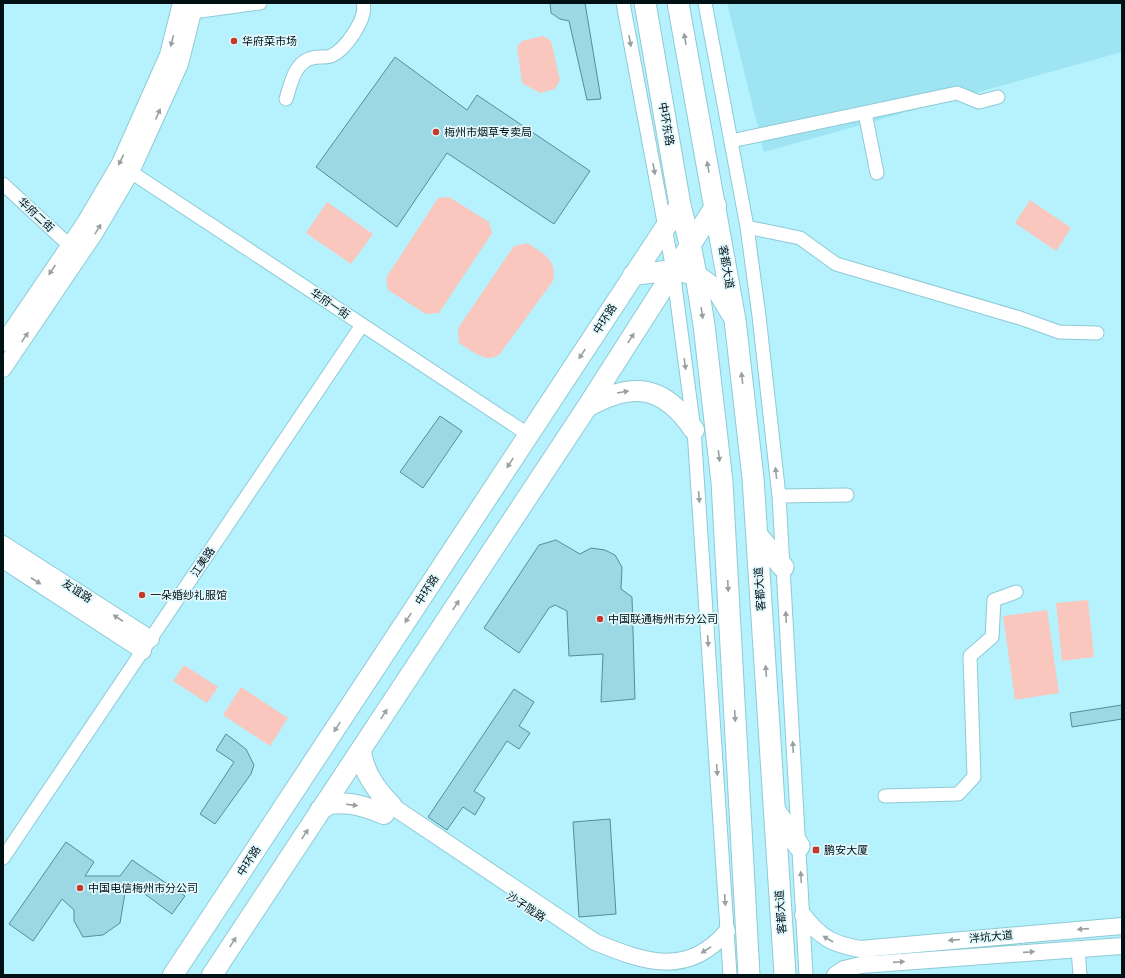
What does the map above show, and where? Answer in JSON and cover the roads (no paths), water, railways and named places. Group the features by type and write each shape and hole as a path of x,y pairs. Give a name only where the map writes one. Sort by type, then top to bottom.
{"highway":[{"name":"中环东路","path":"645,3 680,205 690,244"},
{"path":"678,3 716,205"},
{"path":"657,75 690,68"},
{"name":"客都大道","path":"716,205 735,320 757,535 785,975"},
{"path":"690,244 704,325 722,482 749,975"},
{"path":"716,422 746,417"},
{"path":"757,535 783,567"},
{"path":"774,811 799,846"}],"main road":[{"name":"中环路","path":"174,975 680,205"},
{"path":"212,975 587,406 716,205"},
{"path":"633,275 673,270 696,275 717,290 735,320"},
{"path":"587,406 607,396 624,391 641,390 674,404 694,430"},
{"path":"361,749 362,760 388,810"},
{"path":"320,810 330,804 346,804 388,810"}],"street":[{"path":"189,6 260,3"},
{"path":"286,99 294,76 304,62 317,55 331,56 347,43 362,19 363,3"},
{"path":"623,3 673,270 694,430 730,975"},
{"path":"705,3 746,227 759,316 779,496 806,975"},
{"path":"3,369 95,233 132,172 180,64 189,6"},
{"path":"3,343 69,245 120,163 189,6"},
{"path":"731,141 957,94 980,102 998,97"},
{"path":"865,113 877,173"},
{"name":"华府一街","path":"132,172 362,326 529,435"},
{"name":"华府二街","path":"3,184 69,245"},
{"path":"746,227 800,238 836,264 1020,318 1059,332 1097,334"},
{"name":"江美路","path":"3,858 362,326"},
{"path":"779,496 848,495"},
{"name":"友谊路","path":"3,544 147,645"},
{"name":"友谊路","path":"3,560 147,645"},
{"path":"885,796 958,794 974,777 970,656 992,637 994,600 1016,592"},
{"name":"沙子陇路","path":"388,810 590,950 621,962 648,970 681,971"},
{"name":"泮坑大道","path":"803,916 824,938 838,945 860,949 1122,926"},
{"path":"681,971 693,958 719,942 728,931"},
{"name":"泮坑大道","path":"835,975 844,969 861,965 1122,946"},
{"path":"1078,949 1080,975"}],"place":[{"name":"华府菜市场","path":"234,41"},
{"name":"梅州市烟草专卖局","path":"436,132"},
{"name":"一朵婚纱礼服馆","path":"142,595"},
{"name":"中国联通梅州市分公司","path":"600,619"},
{"name":"鹏安大厦","path":"816,850"},
{"name":"中国电信梅州市分公司","path":"80,888"}]}
